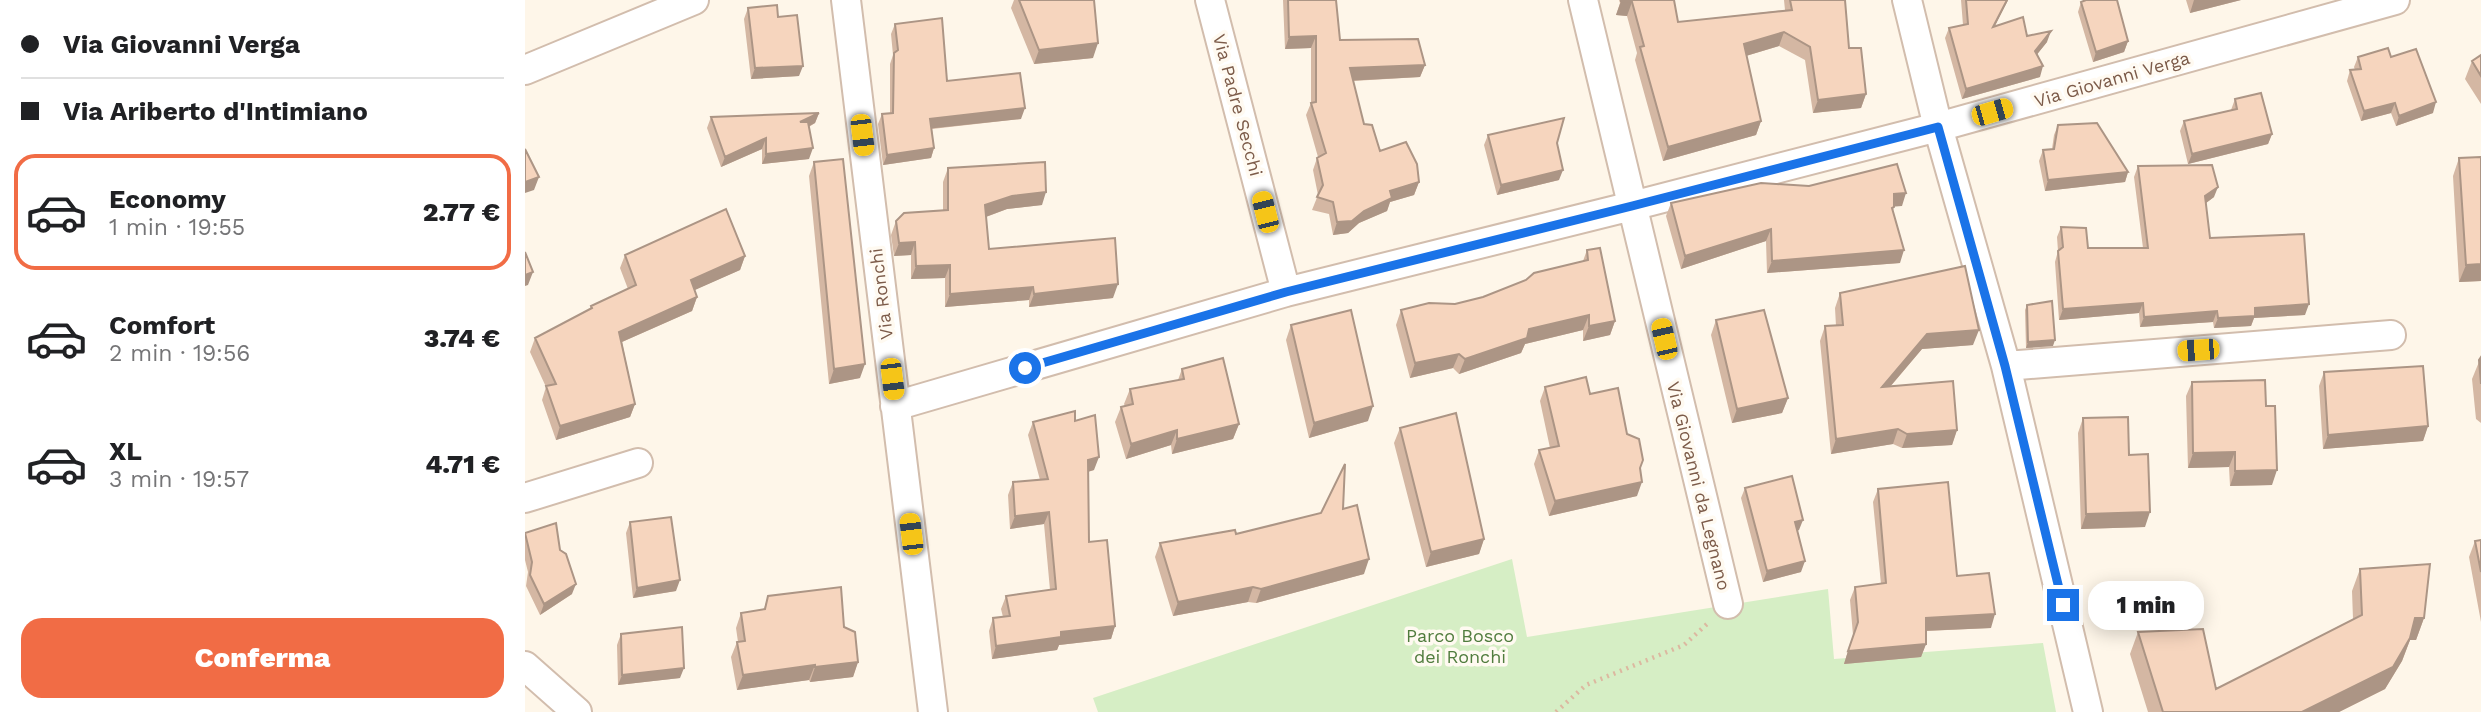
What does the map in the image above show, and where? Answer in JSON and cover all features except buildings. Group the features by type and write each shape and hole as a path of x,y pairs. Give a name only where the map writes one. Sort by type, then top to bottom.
{"street":[{"path":"525,70 694,0"},
{"name":"Via Ronchi","path":"846,0 933,712"},
{"name":"Via Padre Secchi","path":"1210,0 1286,292"},
{"name":"Via Giovanni da Legnano","path":"1583,0 1728,604"},
{"path":"1907,0 1938,127 2005,366 2088,712"},
{"name":"Via Giovanni Verga","path":"895,406 1286,292 1938,127 2396,0"},
{"path":"2005,366 2391,335"},
{"path":"525,498 638,463"},
{"path":"525,666 577,712"}],"path":[{"path":"1556,712 1586,685 1684,645 1728,604"}],"green space":[{"name":"Parco Bosco dei Ronchi","path":"1512,559 1527,637 1828,589 1834,659 2043,643 2056,712 1098,712 1093,698"}],"route":[{"path":"1025,368 1286,292 1938,127 2005,366 2063,605"}]}
